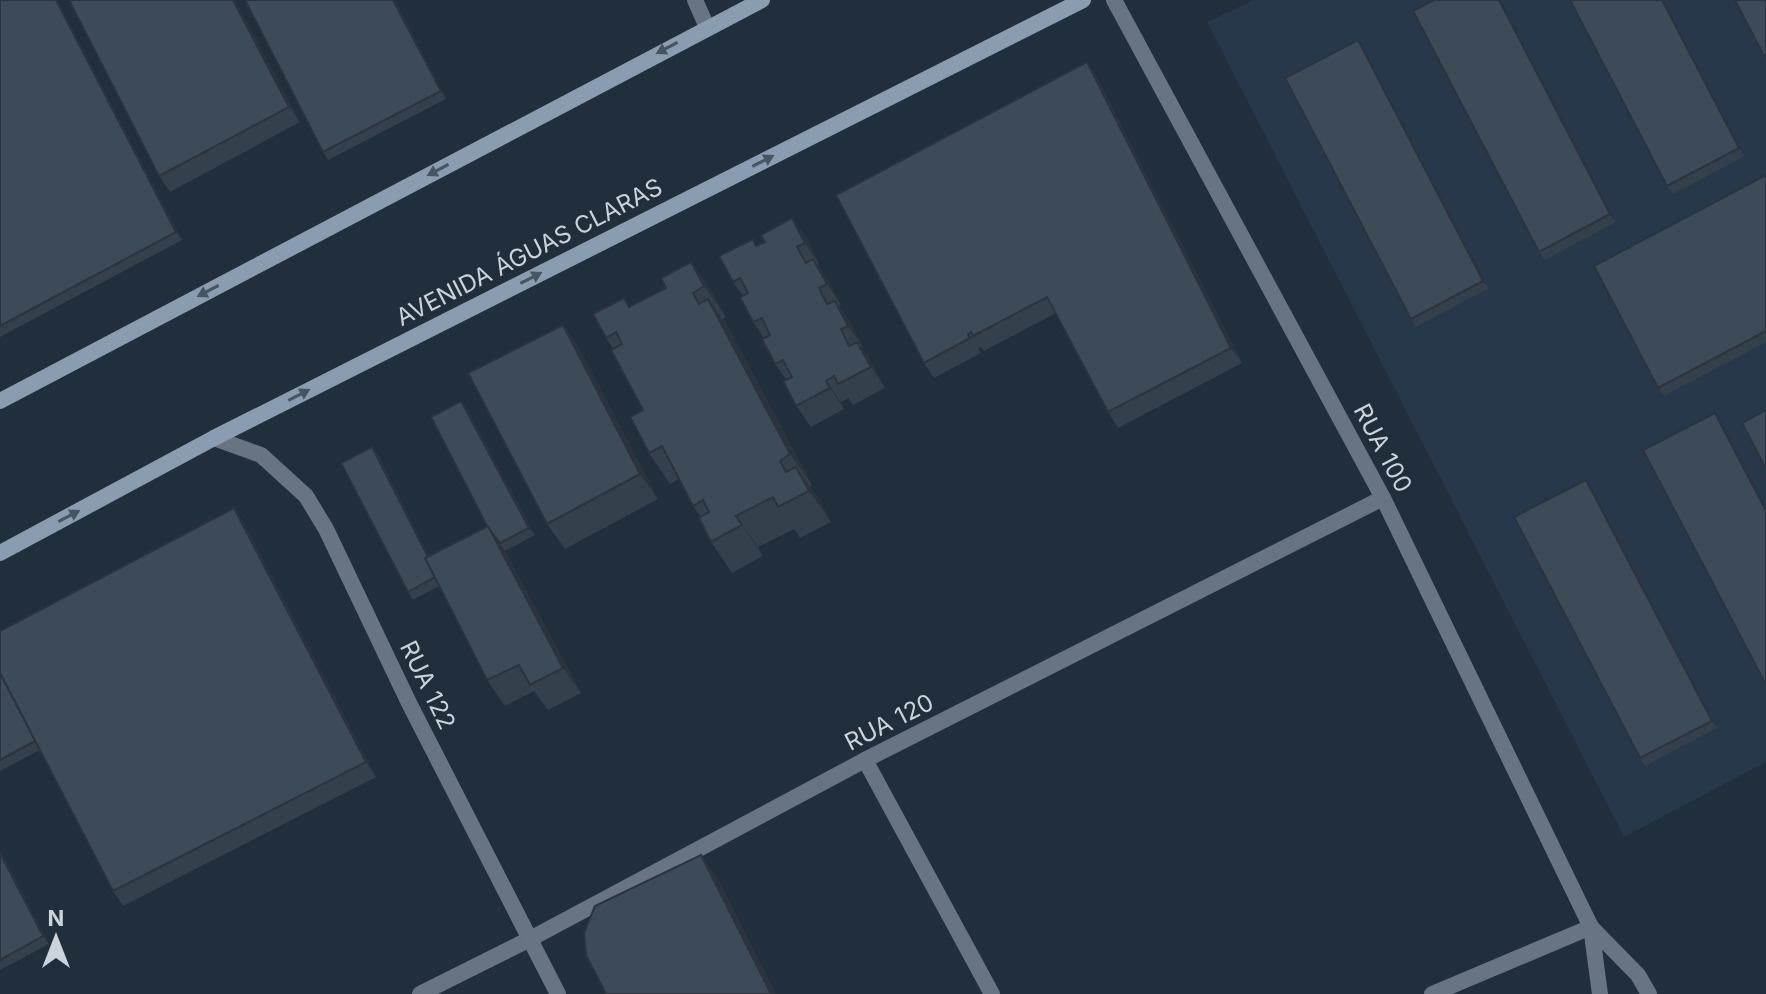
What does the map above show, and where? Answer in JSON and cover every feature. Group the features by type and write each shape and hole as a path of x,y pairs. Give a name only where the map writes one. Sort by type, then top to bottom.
{"main road":[{"path":"0,401 762,0"},
{"name":"AVENIDA ÁGUAS CLARAS","path":"0,553 214,438 1083,0"}],"street":[{"path":"695,0 707,27"},
{"name":"RUA 100","path":"1114,0 1383,498 1591,927 1600,994"},
{"name":"RUA 122","path":"214,438 261,455 306,496 342,560 409,703 558,994"},
{"name":"RUA 120","path":"420,994 530,939 865,760 1383,498"},
{"path":"865,760 992,994"},
{"path":"1432,994 1591,927"},
{"name":"RUA 100","path":"1591,927 1638,975 1649,994"}],"shaded area":[{"path":"1254,0 1766,0 1766,762 1624,837 1207,22"}],"building":[{"path":"0,0 56,0 176,232 0,326"},
{"path":"69,0 233,0 289,107 159,176"},
{"path":"245,0 393,0 441,91 323,152"},
{"path":"1434,0 1499,0 1610,214 1539,252 1413,11"},
{"path":"1570,0 1662,0 1739,148 1667,186"},
{"path":"1735,0 1766,0 1766,60"},
{"path":"1358,40 1483,281 1411,319 1285,78"},
{"path":"1087,62 1231,348 1108,412 1047,297 973,336 971,332 968,334 970,338 924,363 836,195"},
{"path":"1766,175 1766,331 1658,388 1594,266"},
{"path":"792,218 805,243 797,247 806,263 813,259 827,284 819,288 827,304 835,301 848,326 841,329 849,346 857,342 871,367 838,384 834,376 826,381 830,388 796,406 783,381 792,377 783,360 775,364 762,339 770,335 762,318 753,322 740,297 748,293 740,278 733,282 719,256 753,239 756,246 765,242 761,235"},
{"path":"691,262 704,286 693,293 699,304 708,299 790,454 780,461 786,472 796,467 809,491 778,507 773,497 736,516 742,525 711,542 699,518 709,512 703,500 693,506 662,446 649,453 630,417 643,410 611,350 622,344 616,332 606,338 593,314 624,298 629,307 666,288 661,278"},
{"path":"563,325 640,474 547,524 468,373"},
{"path":"461,401 529,528 500,543 487,526 431,417"},
{"path":"1766,410 1766,469 1742,423"},
{"path":"1715,413 1766,511 1766,685 1643,450"},
{"path":"372,447 428,557 425,558 435,577 408,592 341,463"},
{"path":"1586,480 1712,721 1640,758 1514,517"},
{"path":"234,508 366,762 113,891 0,673 0,631"},
{"path":"488,526 563,668 530,685 519,665 487,680 425,558"},
{"path":"0,673 35,741 0,760"},
{"path":"0,853 43,936 0,960"},
{"path":"701,855 771,994 606,994 586,955 584,933 595,906"}]}
